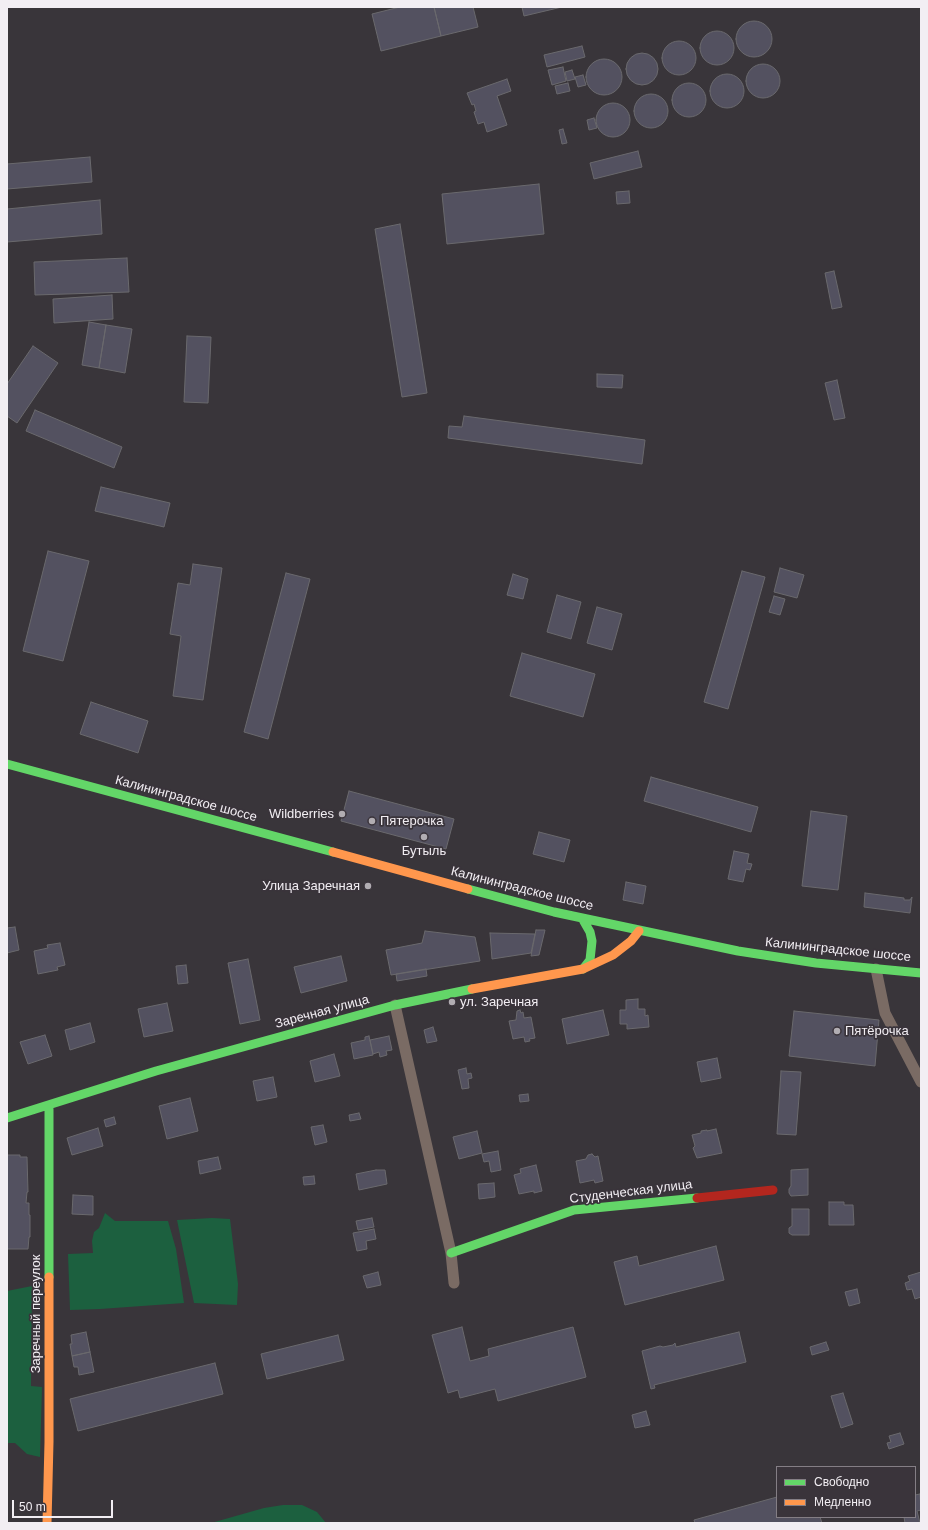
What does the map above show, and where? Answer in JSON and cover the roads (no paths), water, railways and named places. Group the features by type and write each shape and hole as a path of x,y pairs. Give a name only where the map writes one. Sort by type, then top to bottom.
{"main road":[{"name":"Калининградское шоссе","path":"7,764 547,910 738,952 816,963 921,973"},
{"path":"582,918 590,932 592,941 590,960 583,969"},
{"name":"Заречная улица","path":"7,1118 156,1071 395,1005 489,985 583,969 613,955 631,941 639,931"},
{"name":"Заречный переулок","path":"46,1523 49,1442 49,1105"},
{"name":"Студенческая улица","path":"450,1253 574,1210 773,1190"}],"street":[{"path":"876,969 885,1013 921,1082"},
{"path":"395,1005 450,1253 454,1283"}],"place":[{"name":"Wildberries","path":"342,814"},
{"name":"Пятерочка","path":"372,821"},
{"name":"Бутыль","path":"424,837"},
{"name":"Улица Заречная","path":"368,886"},
{"name":"ул. Заречная","path":"452,1002"},
{"name":"Пятёрочка","path":"837,1031"}]}
